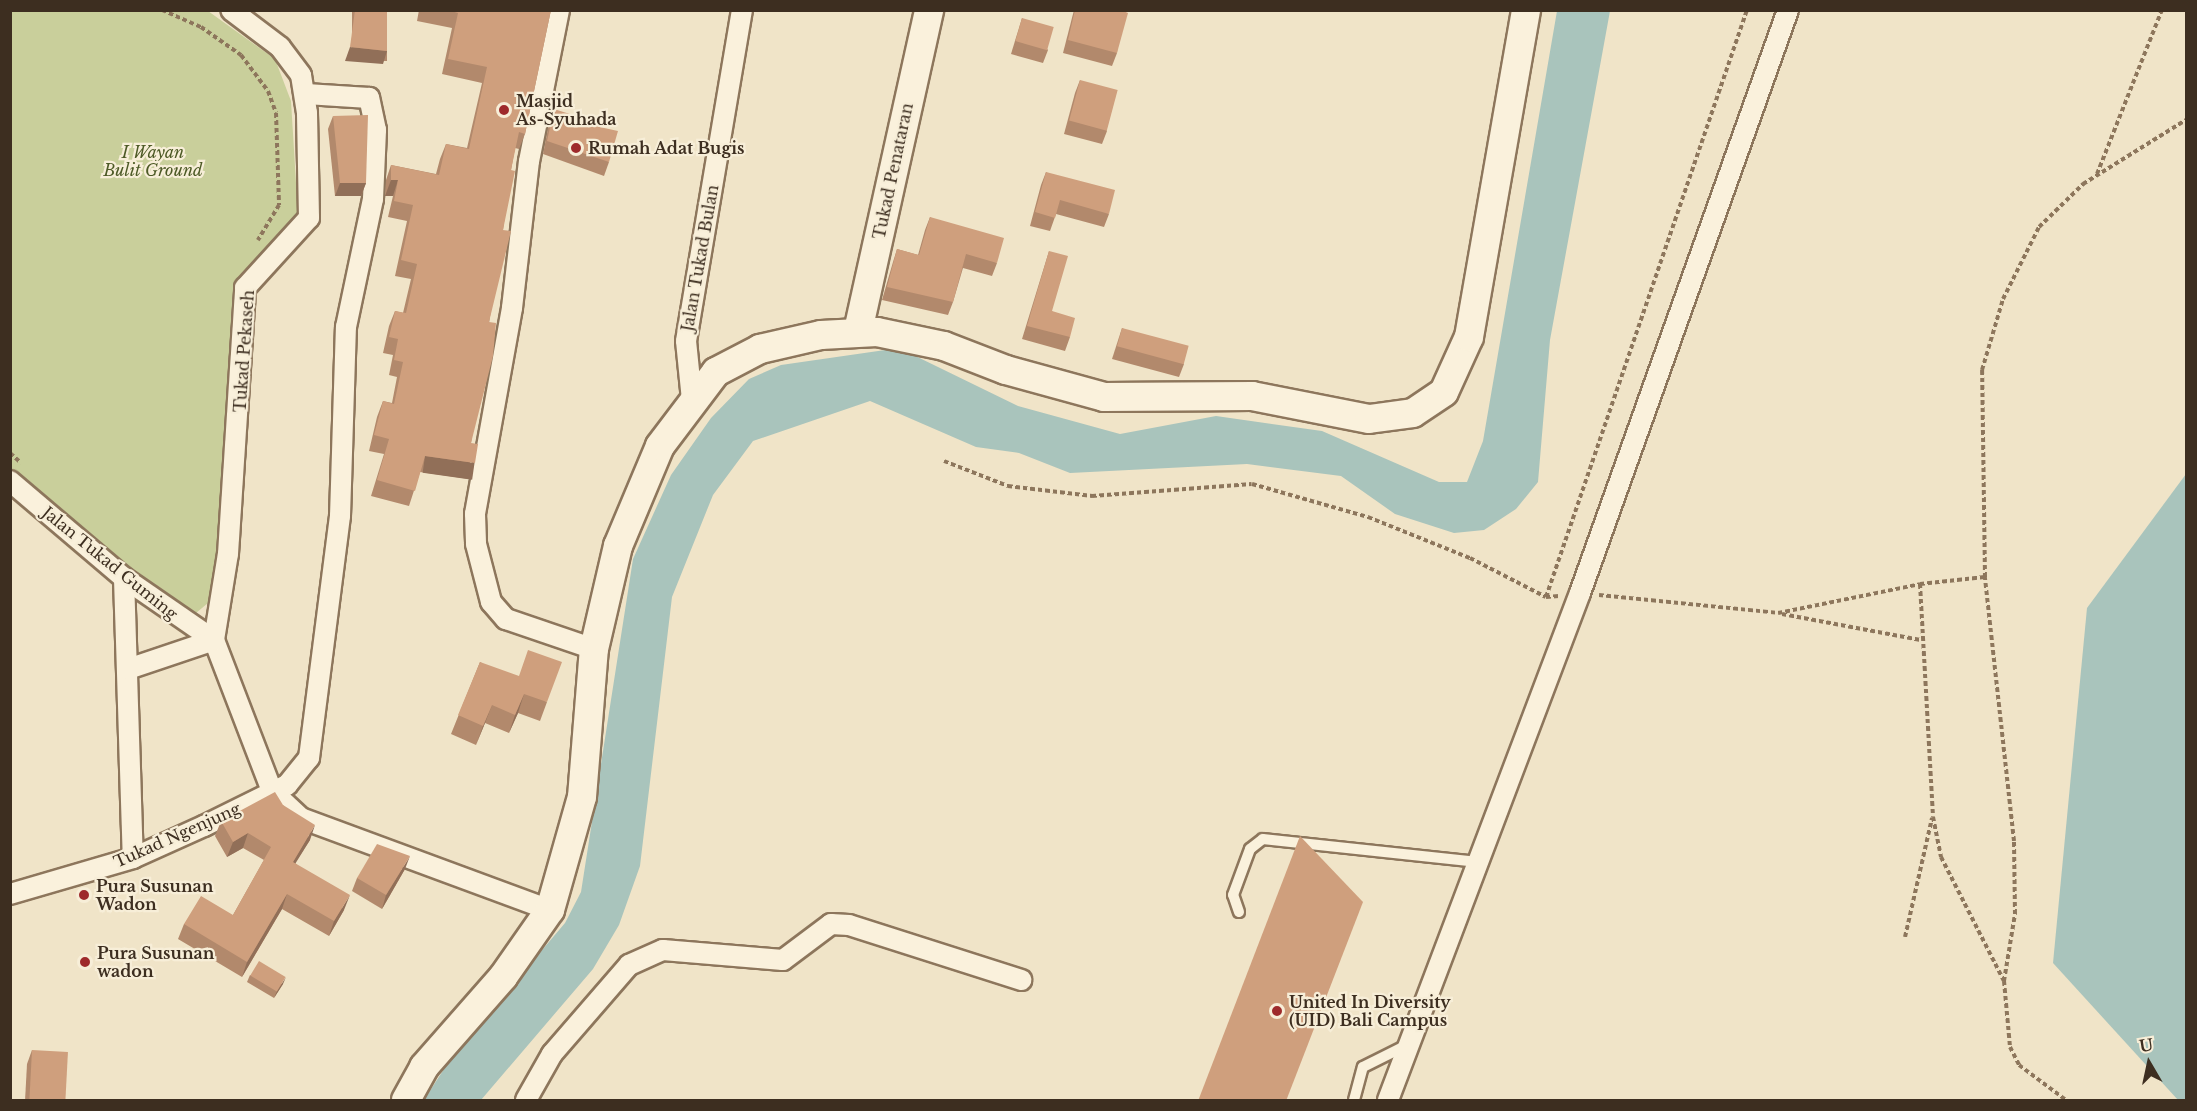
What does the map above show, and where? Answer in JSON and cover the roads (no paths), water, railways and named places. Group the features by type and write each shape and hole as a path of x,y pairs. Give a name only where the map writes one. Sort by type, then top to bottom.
{"street":[{"name":"Tukad Pekaseh","path":"214,640 228,554 245,288 309,218 306,94 287,55 231,10"},
{"path":"559,10 529,161 512,309 475,514 476,544 491,602 506,619 594,649"},
{"name":"Jalan Tukad Bulan","path":"692,400 686,341 742,10"},
{"name":"Tukad Penataran","path":"858,331 929,10"},
{"path":"406,1101 424,1067 503,977 550,910 582,797 594,649 631,508 660,446 692,400 717,372 760,349 858,331 924,340 1062,388 1121,400 1251,396 1369,419 1413,413 1444,392 1469,337 1526,10"},
{"path":"1388,1101 1580,593 1788,10"},
{"name":"Tukad Ngenjung","path":"10,894 133,858 272,791 300,774 309,758 340,516 346,327 373,199 376,130 369,98 306,94"},
{"name":"Jalan Tukad Guming","path":"10,481 124,578 214,640"},
{"path":"124,578 133,858"},
{"path":"128,669 214,640 272,791 301,818 550,910"},
{"path":"526,1101 552,1054 629,965 663,950 783,960 831,924 849,925 1021,980"}],"lane":[{"path":"1239,912 1233,895 1250,849 1263,839 1478,862"},
{"path":"1354,1101 1363,1067 1409,1044"}],"water":[{"path":"1557,11 1610,11 1550,340 1538,482 1516,509 1484,530 1454,533 1395,514 1341,476 1247,464 1070,473 1019,453 976,447 870,401 753,441 713,495 672,597 640,866 619,925 593,969 481,1100 424,1100 453,1055 565,923 581,892 633,559 671,475 711,418 749,379 781,365 899,348 1018,406 1120,434 1216,416 1322,431 1439,482 1467,482 1483,441"},
{"path":"2186,474 2186,1100 2178,1100 2053,963 2087,608"}],"place":[{"name":"Masjid As-Syuhada","path":"504,110"},
{"name":"Rumah Adat Bugis","path":"576,148"},
{"name":"Pura Susunan Wadon","path":"84,895"},
{"name":"Pura Susunan wadon","path":"85,962"},
{"name":"United In Diversity (UID) Bali Campus","path":"1277,1011"}],"park label":[{"name":"I Wayan Bulit Ground","path":"153,161"}]}
